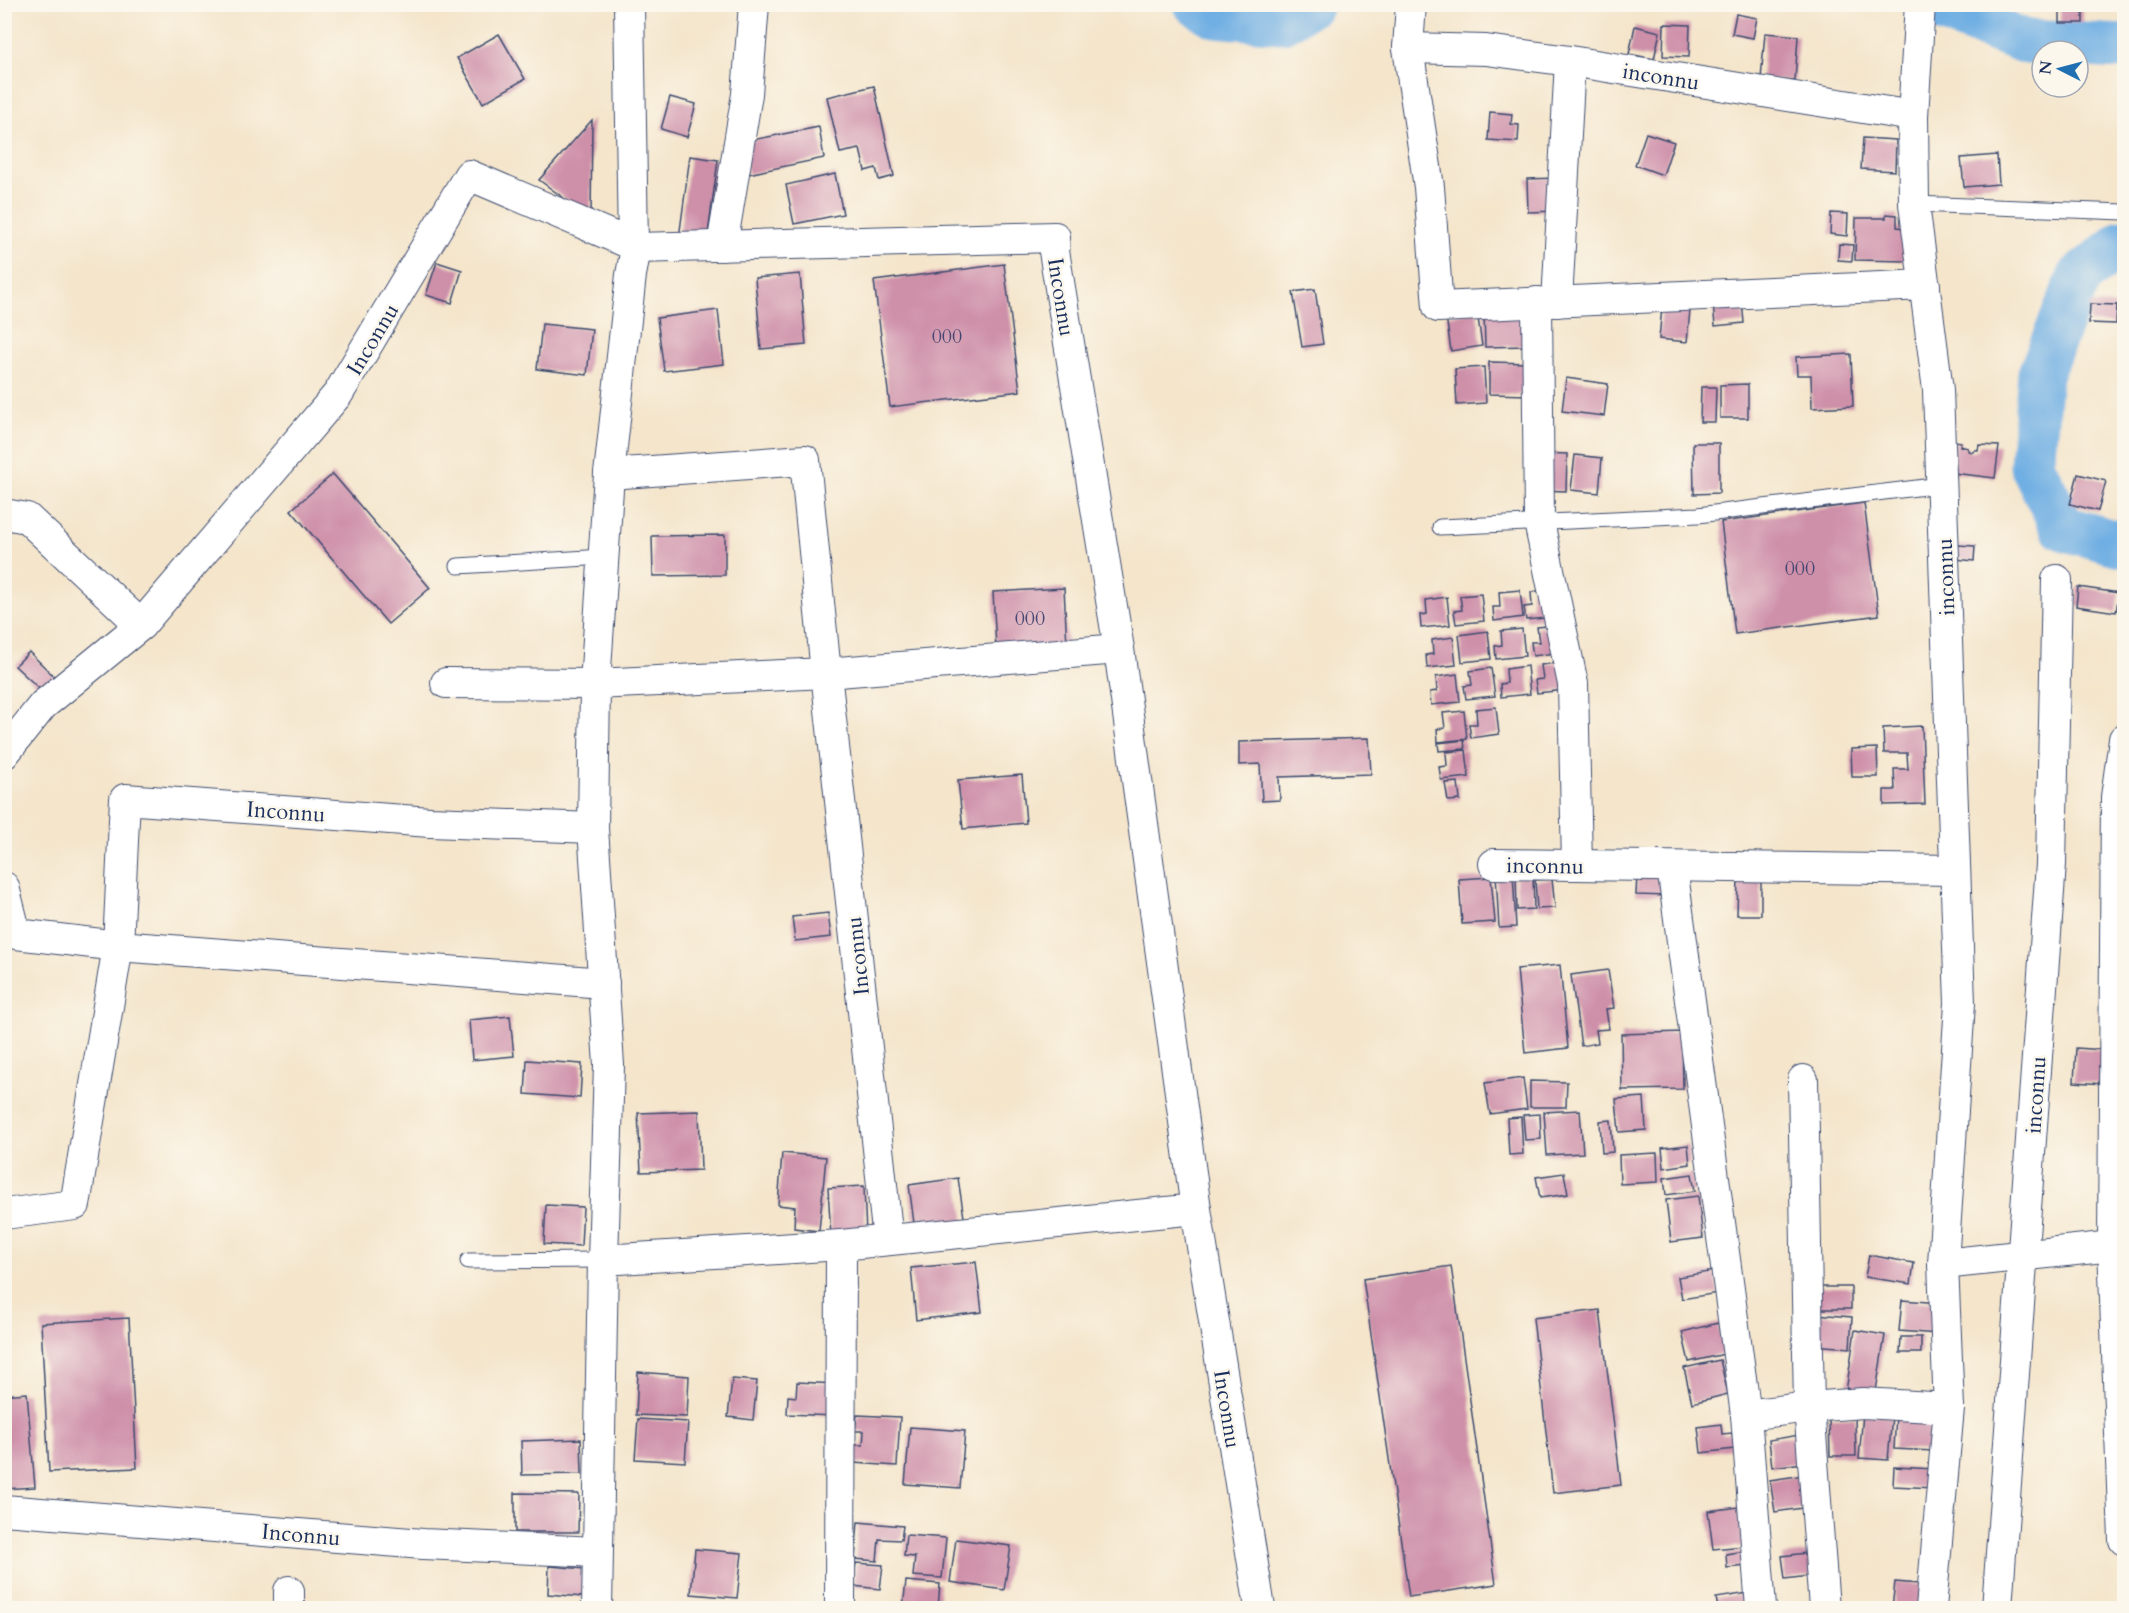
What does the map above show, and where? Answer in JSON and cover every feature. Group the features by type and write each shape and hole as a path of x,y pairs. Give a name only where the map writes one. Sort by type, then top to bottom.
{"street":[{"path":"597,1608 609,1065 593,828 595,684 609,474 634,247 629,4"},
{"path":"722,246 747,94 754,4"},
{"path":"1411,4 1408,48 1428,187 1438,307 1924,285"},
{"name":"inconnu","path":"1920,10 1913,116 1914,204 1938,390 1960,1003 1943,1264 1949,1408 1931,1608"},
{"name":"inconnu","path":"1408,48 1486,50 1570,61 1913,116"},
{"path":"1570,61 1547,302 1539,522 1573,684 1577,865"},
{"name":"Inconnu","path":"4,754 43,705 141,625 339,394 469,175 634,247 1054,237 1056,263 1119,649 1196,1209 1260,1608"},
{"name":"Inconnu","path":"609,474 805,460 888,1240"},
{"path":"4,514 27,518 141,625"},
{"name":"inconnu","path":"1997,1608 2051,864 2057,580"},
{"path":"446,683 595,684 826,673 1119,649"},
{"path":"2124,739 2116,797 2113,1246 2124,1540"},
{"name":"Inconnu","path":"4,1214 75,1205 118,946 125,799 430,822 593,828"},
{"name":"inconnu","path":"1494,864 1955,870"},
{"path":"1672,867 1746,1415 1761,1608"},
{"path":"4,887 16,934 118,946 603,983"},
{"path":"1803,1080 1809,1407 1824,1608"},
{"path":"603,1260 841,1245 1196,1209"},
{"path":"840,1608 841,1245"},
{"path":"1943,1264 2113,1246"},
{"path":"1746,1415 1863,1403 1949,1408"},
{"name":"Inconnu","path":"4,1510 423,1544 597,1552"}],"lane":[{"path":"1914,204 2124,212"},
{"path":"1440,527 1698,515 1941,485"},
{"path":"458,566 604,557"},
{"path":"468,1261 603,1260"}],"building":[{"path":"2060,4 2083,4 2083,23 2060,23"},
{"path":"1736,14 1757,18 1753,38 1732,34"},
{"path":"1664,24 1690,25 1689,57 1663,56"},
{"path":"1635,26 1660,32 1654,59 1629,54"},
{"path":"1765,33 1798,36 1795,81 1761,79"},
{"path":"499,34 525,79 483,103 457,58"},
{"path":"874,86 894,176 879,180 876,168 865,171 860,149 840,153 827,97"},
{"path":"670,97 696,104 687,137 661,129"},
{"path":"1490,112 1512,114 1511,124 1519,125 1518,142 1488,140"},
{"path":"592,120 591,218 539,180"},
{"path":"819,127 824,158 748,174 742,142"},
{"path":"1646,133 1674,142 1663,175 1635,165"},
{"path":"1863,138 1896,140 1895,171 1861,169"},
{"path":"1997,155 1999,184 1964,187 1961,158"},
{"path":"690,156 718,160 707,241 679,238"},
{"path":"835,174 843,214 794,224 786,185"},
{"path":"1557,178 1558,211 1528,212 1527,179"},
{"path":"1831,213 1848,214 1847,236 1830,234"},
{"path":"1886,214 1897,215 1897,227 1905,228 1908,261 1855,260 1856,218 1886,218"},
{"path":"1839,244 1853,245 1852,261 1838,260"},
{"path":"437,262 462,270 452,303 426,295"},
{"path":"1004,264 1020,391 890,407 874,281"},
{"path":"800,274 806,345 761,349 755,278"},
{"path":"1315,289 1323,344 1302,347 1293,292"},
{"path":"1742,299 1744,323 1715,326 1713,303"},
{"path":"2090,304 2117,305 2116,324 2089,323"},
{"path":"1662,307 1690,310 1687,342 1659,339"},
{"path":"1527,309 1528,346 1485,347 1484,311"},
{"path":"718,310 724,364 664,371 657,318"},
{"path":"1477,311 1482,346 1451,351 1446,316"},
{"path":"542,324 592,329 587,375 537,369"},
{"path":"1851,354 1853,406 1812,408 1811,375 1797,375 1796,357"},
{"path":"1489,362 1529,363 1529,395 1489,394"},
{"path":"1484,367 1486,403 1457,405 1455,369"},
{"path":"1566,378 1608,384 1604,416 1562,411"},
{"path":"1748,384 1748,418 1720,418 1720,385"},
{"path":"1701,387 1716,387 1715,422 1700,422"},
{"path":"1955,441 1961,442 1960,446 1973,452 1978,450 1979,445 1999,446 1995,478 1953,473"},
{"path":"1693,443 1719,443 1719,493 1694,494"},
{"path":"1540,453 1567,454 1566,491 1538,490"},
{"path":"1575,455 1602,458 1599,493 1571,490"},
{"path":"333,474 430,588 388,624 291,510"},
{"path":"2078,474 2106,481 2098,511 2070,504"},
{"path":"1864,503 1879,615 1735,634 1721,522"},
{"path":"725,535 725,575 653,576 652,536"},
{"path":"1957,545 1975,546 1974,561 1956,559"},
{"path":"2078,587 2119,593 2116,612 2076,606"},
{"path":"1064,588 1067,645 996,648 993,592"},
{"path":"1552,589 1555,617 1526,620 1524,607 1532,606 1531,592"},
{"path":"1520,590 1523,617 1494,621 1493,607 1500,607 1499,592"},
{"path":"1481,594 1484,621 1456,624 1454,611 1462,610 1460,596"},
{"path":"1447,597 1450,625 1421,628 1420,615 1427,614 1426,600"},
{"path":"1559,625 1561,652 1533,656 1531,642 1539,642 1537,627"},
{"path":"1522,629 1525,656 1496,659 1495,646 1502,645 1501,631"},
{"path":"1488,631 1491,659 1462,662 1459,635"},
{"path":"1453,637 1456,665 1427,668 1426,655 1433,654 1432,640"},
{"path":"29,652 57,679 44,693 15,666"},
{"path":"1563,662 1565,690 1537,693 1535,680 1543,679 1541,665"},
{"path":"1527,666 1530,694 1501,697 1500,684 1507,683 1506,669"},
{"path":"1491,668 1495,696 1466,699 1464,686 1472,685 1470,671"},
{"path":"1457,674 1460,702 1431,705 1430,692 1437,691 1436,677"},
{"path":"1496,707 1499,734 1471,738 1469,724 1477,724 1476,709"},
{"path":"1464,711 1467,739 1438,742 1437,729 1445,728 1443,713"},
{"path":"1922,726 1925,804 1884,805 1884,790 1895,790 1894,769 1908,769 1907,753 1884,753 1883,728"},
{"path":"1369,738 1371,774 1279,777 1280,800 1262,801 1260,764 1239,765 1239,742"},
{"path":"1464,740 1465,749 1439,751 1438,743"},
{"path":"1877,748 1878,777 1852,777 1851,749"},
{"path":"1466,750 1469,777 1441,780 1439,767 1447,766 1446,752"},
{"path":"1022,775 1026,823 963,829 958,780"},
{"path":"1458,782 1460,800 1448,801 1445,783"},
{"path":"1513,873 1516,927 1499,928 1496,874"},
{"path":"1637,874 1670,875 1669,896 1636,895"},
{"path":"1533,876 1534,909 1517,910 1516,877"},
{"path":"1491,877 1495,922 1462,924 1459,879"},
{"path":"1552,879 1555,908 1537,909 1535,880"},
{"path":"1738,879 1761,879 1761,915 1737,915"},
{"path":"828,913 831,937 795,941 792,917"},
{"path":"1560,965 1568,1048 1525,1053 1517,969"},
{"path":"1608,970 1614,1008 1606,1009 1609,1029 1596,1030 1598,1043 1581,1046 1571,975"},
{"path":"510,1016 514,1056 472,1060 469,1020"},
{"path":"1682,1032 1683,1089 1622,1090 1621,1034"},
{"path":"2076,1048 2106,1050 2104,1084 2074,1082"},
{"path":"527,1060 582,1064 580,1098 525,1094"},
{"path":"1523,1078 1527,1109 1490,1114 1485,1083"},
{"path":"1530,1081 1567,1082 1566,1107 1530,1107"},
{"path":"1644,1097 1646,1130 1619,1132 1616,1099"},
{"path":"1580,1110 1583,1153 1547,1155 1544,1112"},
{"path":"699,1111 701,1170 641,1172 638,1113"},
{"path":"1540,1114 1541,1139 1525,1140 1523,1115"},
{"path":"1521,1117 1523,1154 1509,1155 1507,1118"},
{"path":"1611,1120 1613,1152 1602,1153 1600,1121"},
{"path":"1688,1145 1690,1164 1664,1168 1662,1148"},
{"path":"782,1153 826,1157 819,1231 794,1228 795,1207 778,1205"},
{"path":"1657,1153 1658,1182 1620,1184 1619,1155"},
{"path":"1564,1173 1568,1194 1540,1198 1536,1177"},
{"path":"1692,1174 1695,1191 1666,1195 1664,1178"},
{"path":"958,1178 965,1224 915,1231 909,1185"},
{"path":"864,1186 866,1235 831,1237 828,1188"},
{"path":"1698,1196 1703,1238 1671,1242 1666,1200"},
{"path":"546,1205 583,1207 581,1246 544,1244"},
{"path":"1869,1255 1914,1263 1911,1284 1865,1277"},
{"path":"976,1262 982,1312 916,1320 911,1268"},
{"path":"1451,1266 1496,1584 1409,1597 1363,1279"},
{"path":"1714,1271 1718,1293 1682,1299 1678,1277"},
{"path":"1818,1287 1851,1287 1851,1309 1818,1309"},
{"path":"1902,1300 1940,1303 1938,1334 1899,1331"},
{"path":"1600,1310 1621,1485 1553,1493 1533,1318"},
{"path":"1816,1314 1852,1317 1850,1348 1813,1345"},
{"path":"129,1318 137,1468 49,1472 41,1323"},
{"path":"1718,1323 1725,1354 1689,1362 1682,1332"},
{"path":"1855,1330 1885,1335 1875,1397 1846,1392"},
{"path":"1901,1337 1921,1337 1921,1353 1900,1353"},
{"path":"1720,1360 1728,1394 1692,1403 1684,1368"},
{"path":"638,1372 689,1376 687,1417 636,1415"},
{"path":"732,1379 757,1381 753,1420 728,1417"},
{"path":"797,1382 836,1384 834,1416 787,1414 788,1396 796,1397"},
{"path":"27,1393 35,1487 4,1489 4,1395"},
{"path":"1863,1414 1892,1416 1888,1460 1859,1458"},
{"path":"857,1415 900,1417 897,1466 853,1463 854,1445 863,1445 864,1431 855,1431"},
{"path":"1896,1415 1936,1417 1934,1451 1894,1449"},
{"path":"1855,1417 1856,1456 1830,1456 1829,1418"},
{"path":"638,1419 688,1422 685,1462 635,1459"},
{"path":"1721,1424 1722,1434 1732,1433 1734,1449 1701,1453 1698,1427"},
{"path":"910,1427 965,1431 960,1488 905,1484"},
{"path":"1799,1435 1803,1463 1772,1467 1769,1440"},
{"path":"581,1439 582,1474 522,1475 521,1441"},
{"path":"1894,1467 1936,1469 1934,1488 1893,1486"},
{"path":"1804,1475 1809,1507 1775,1512 1770,1480"},
{"path":"515,1493 579,1494 578,1532 515,1532"},
{"path":"1739,1507 1744,1546 1713,1549 1708,1511"},
{"path":"858,1522 903,1526 901,1540 879,1539 877,1561 855,1559"},
{"path":"906,1535 946,1538 942,1578 913,1576 915,1557 904,1556"},
{"path":"956,1539 1011,1546 1004,1590 950,1582"},
{"path":"695,1549 742,1553 737,1598 691,1594"},
{"path":"1744,1551 1746,1566 1727,1568 1726,1554"},
{"path":"1814,1552 1817,1575 1785,1579 1782,1556"},
{"path":"856,1563 883,1565 880,1589 853,1586"},
{"path":"549,1566 585,1569 583,1597 548,1594"},
{"path":"906,1581 940,1584 938,1608 903,1608"},
{"path":"1895,1582 1931,1585 1929,1608 1892,1608"},
{"path":"1748,1593 1750,1608 1718,1608 1716,1598"},
{"path":"857,1604 896,1606 896,1608 857,1608"}],"waterway":[{"path":"1196,4 1215,15 1282,21 1311,4"},
{"path":"1936,4 1941,10 2027,42 2124,47"},
{"path":"2124,242 2080,276 2040,374 2032,465 2063,528 2124,545"}]}
